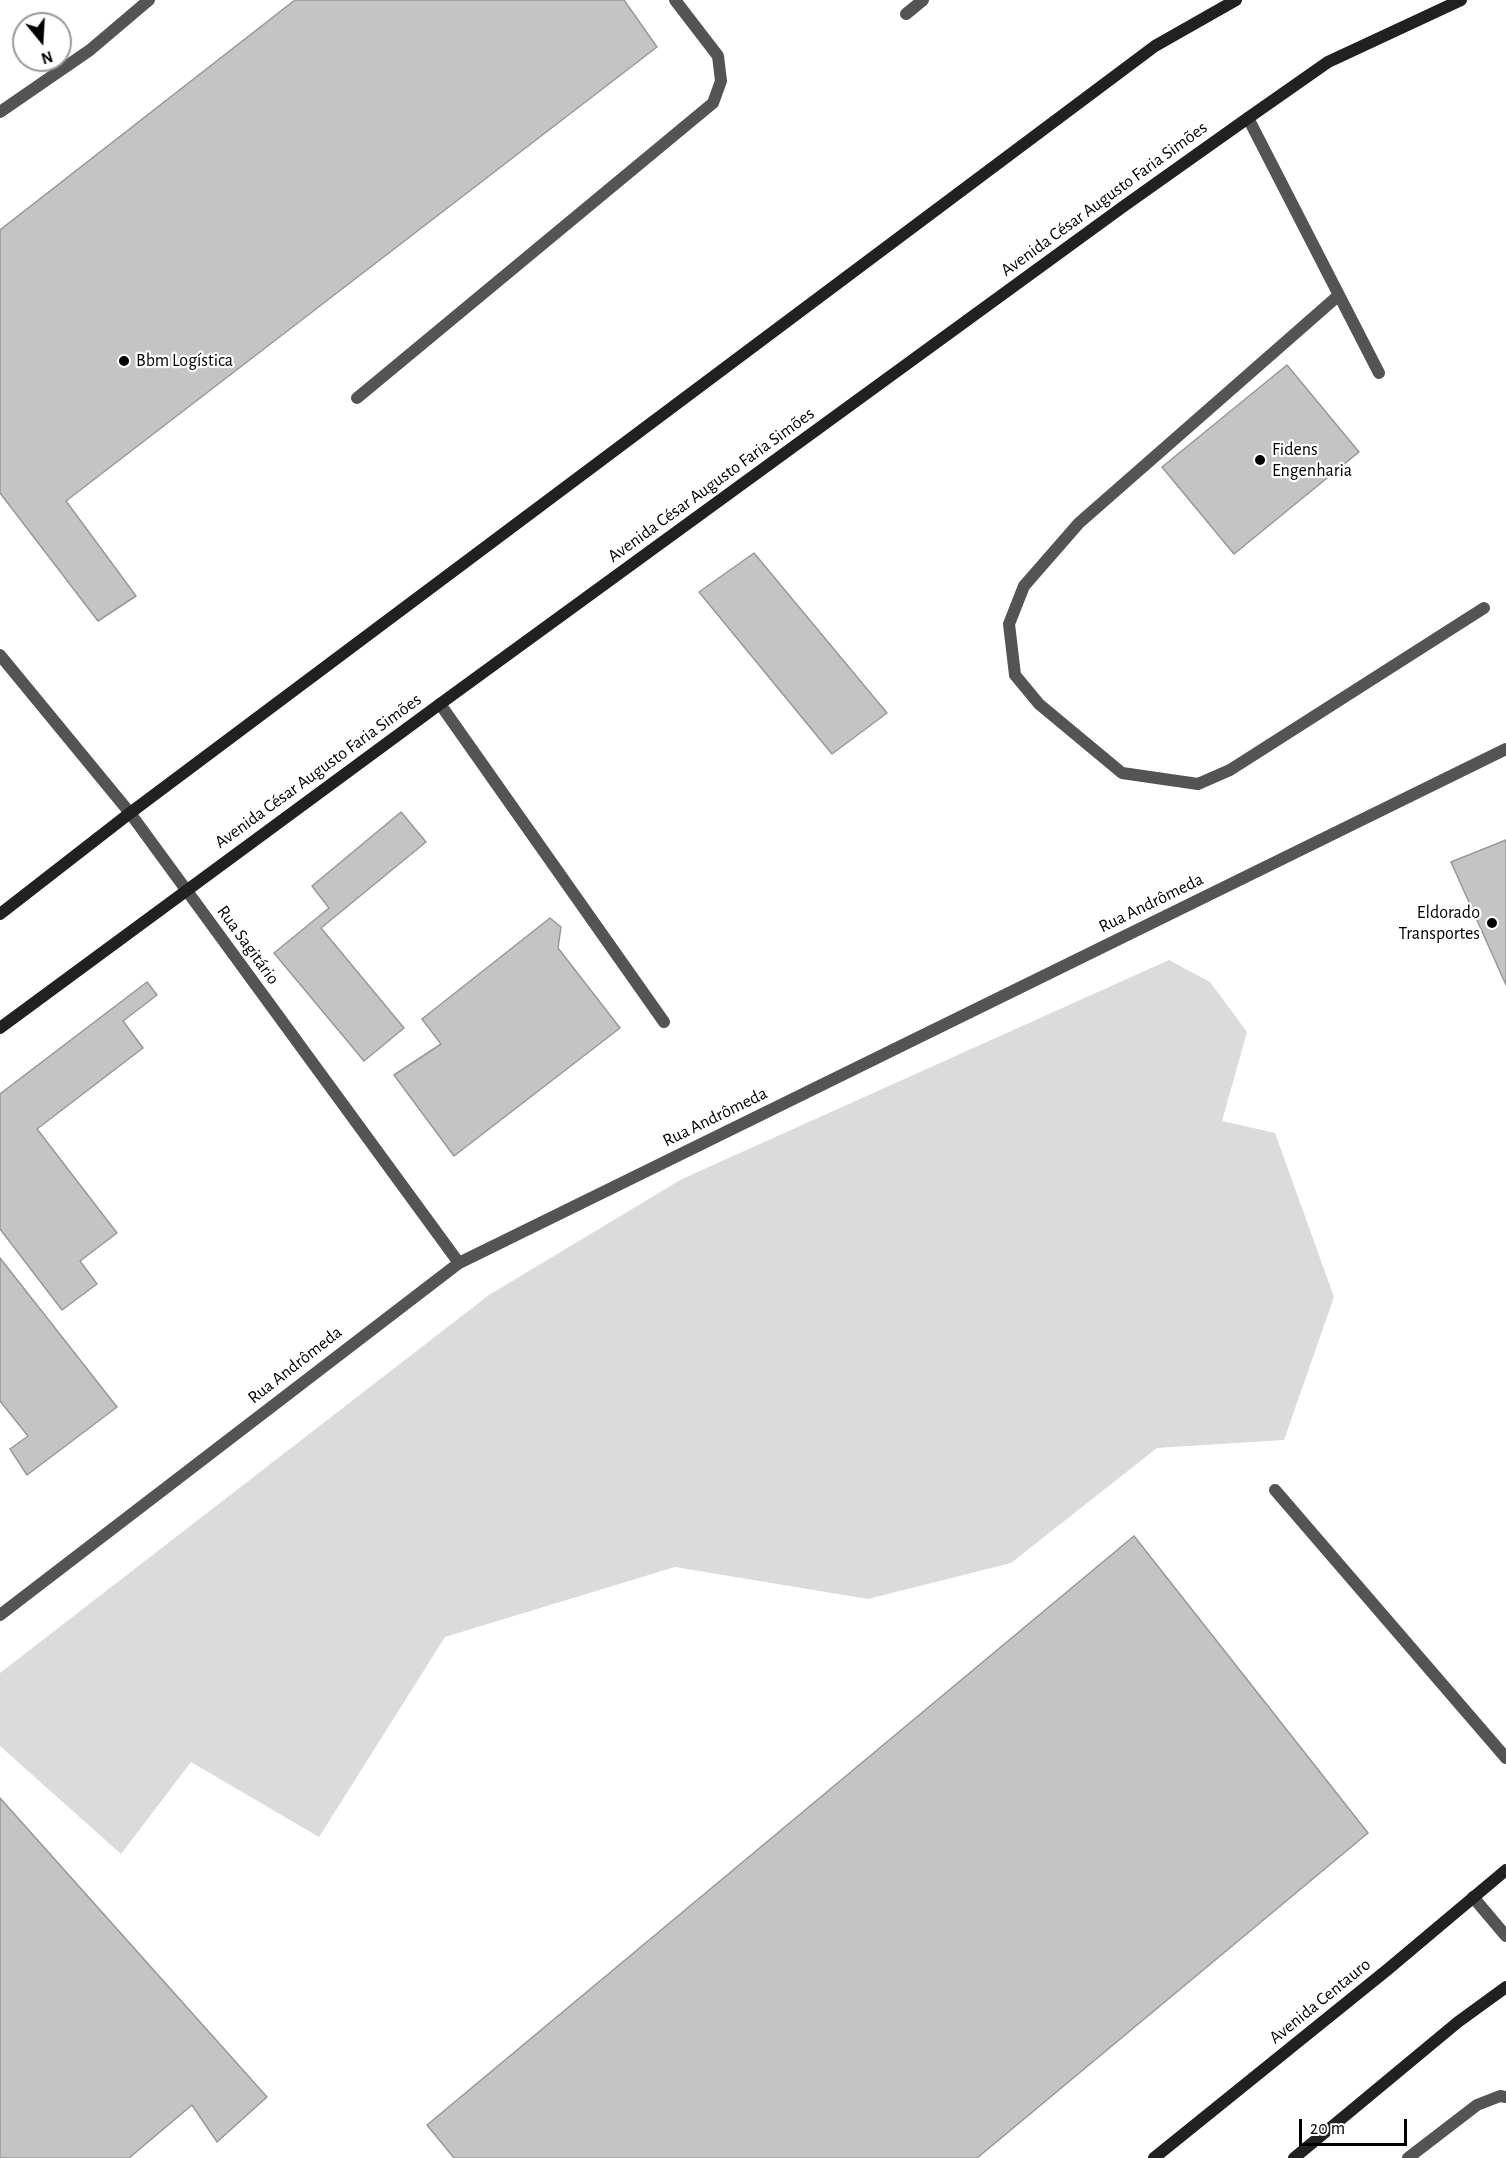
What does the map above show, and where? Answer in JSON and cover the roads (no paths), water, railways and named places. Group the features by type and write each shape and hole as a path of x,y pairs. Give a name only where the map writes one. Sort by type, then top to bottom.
{"street":[{"path":"0,112 90,50 149,0"},
{"path":"357,398 713,103 721,81 718,56 675,0"},
{"path":"906,14 923,0"},
{"path":"0,914 130,813 1155,46 1236,0"},
{"name":"Avenida César Augusto Faria Simões","path":"0,1028 440,704 1248,118 1328,62 1461,0"},
{"path":"1248,118 1379,373"},
{"path":"1339,295 1079,524 1024,586 1009,624 1015,675 1039,704 1122,773 1198,784 1230,771 1484,608"},
{"name":"Rua Sagitário","path":"0,655 130,813 459,1263"},
{"path":"440,704 664,1022"},
{"name":"Rua Andrômeda","path":"0,1615 459,1263 1506,749"},
{"path":"1275,1490 1506,1758"},
{"name":"Avenida Centauro","path":"1154,2158 1387,1970 1506,1870"},
{"path":"1473,1897 1506,1936"},
{"path":"1293,2158 1458,2022 1506,1987"},
{"path":"1407,2158 1477,2105 1500,2096 1506,2097"}],"place":[{"name":"Bbm Logística","path":"124,361"},
{"name":"Fidens Engenharia","path":"1260,460"},
{"name":"Eldorado Transportes","path":"1492,923"}]}
